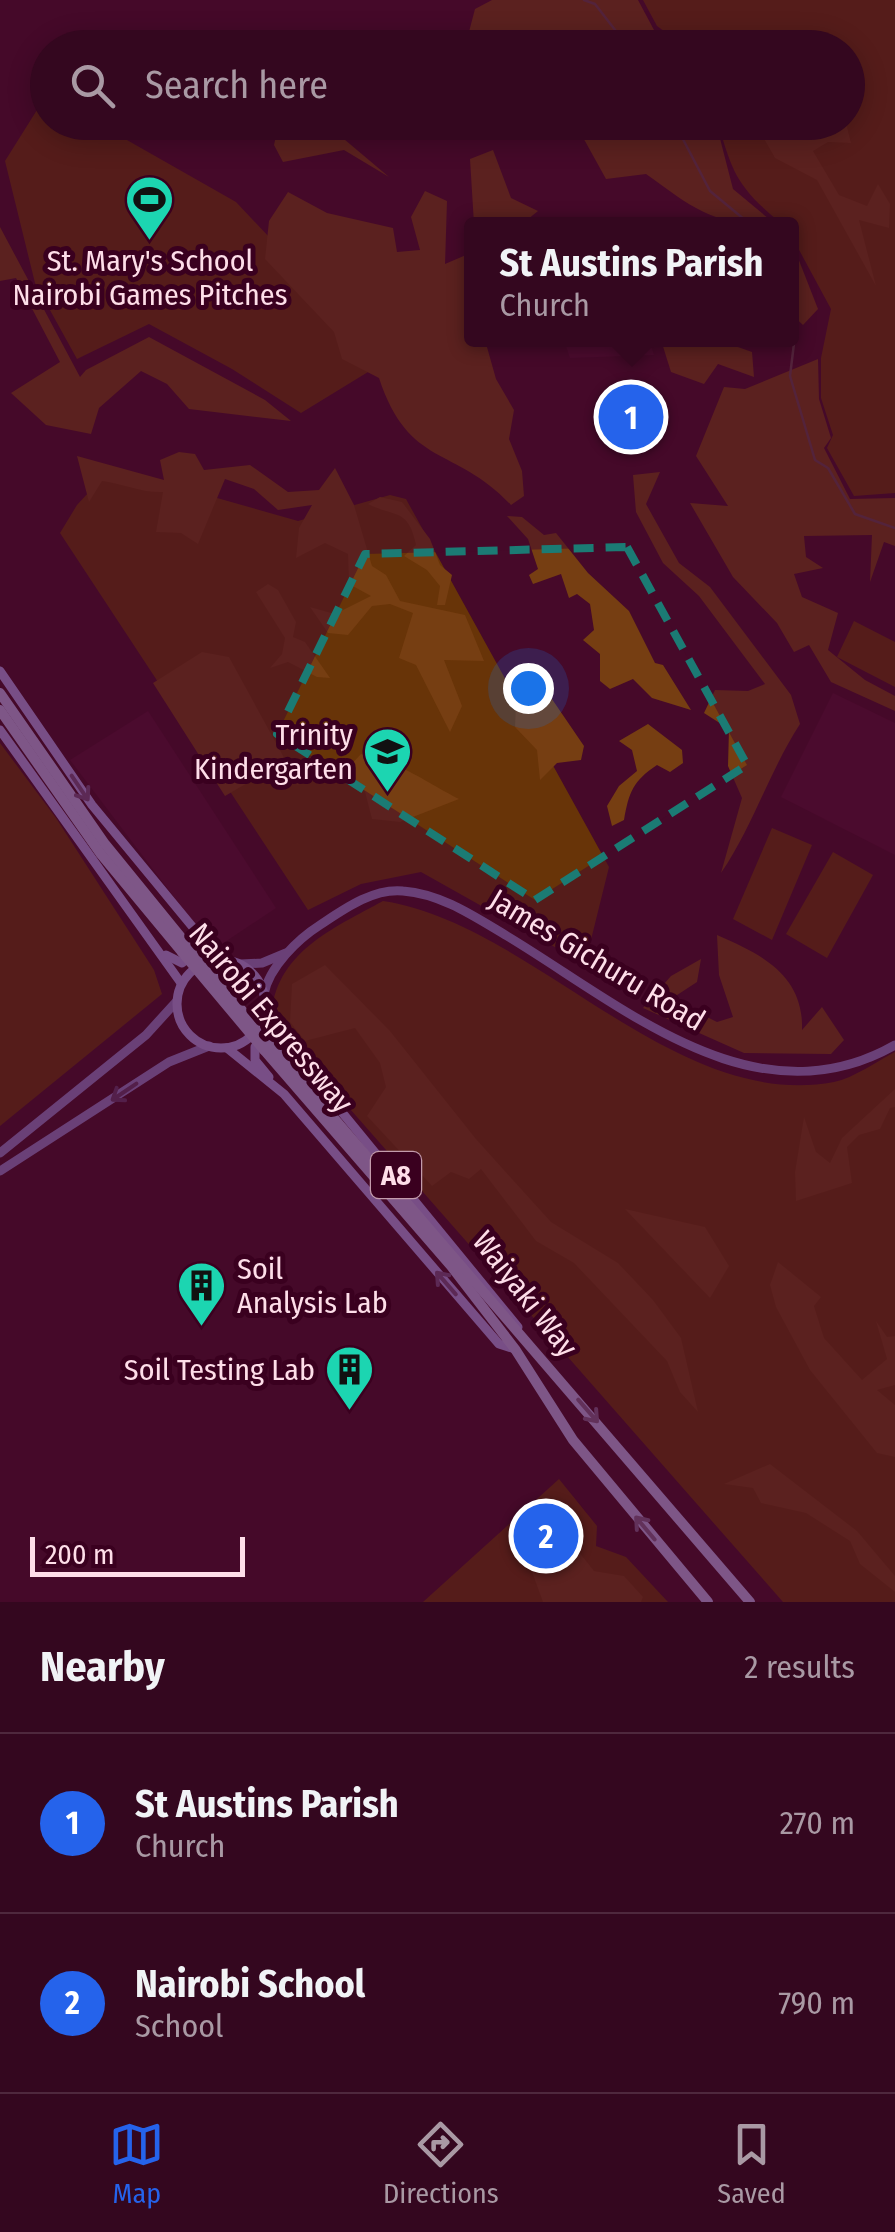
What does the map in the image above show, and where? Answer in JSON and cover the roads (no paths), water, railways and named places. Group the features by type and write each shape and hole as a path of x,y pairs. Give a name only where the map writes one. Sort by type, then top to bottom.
{"highway":[{"name":"Nairobi Expressway","path":"0,693 105,844 275,1043 451,1260 515,1349"},
{"name":"Nairobi Expressway","path":"0,710 100,853 451,1260 524,1337"},
{"name":"Waiyaki Way","path":"524,1337 750,1602"},
{"name":"Waiyaki Way","path":"515,1349 572,1440 708,1602"}],"main road":[{"path":"0,671 92,805 218,959"},
{"path":"0,730 164,953 181,983"},
{"name":"James Gichuru Road","path":"288,952 310,931 363,899 402,890 456,906 671,1038 721,1059 767,1071 795,1072 849,1064 895,1044"},
{"path":"164,953 182,963 191,958 197,944 188,926"},
{"path":"0,1154 146,1035 176,1002 181,983 204,962 218,959 262,963 288,952"},
{"path":"176,1002 189,1034 210,1046 227,1048 250,1037 263,1016 270,976 288,952"},
{"path":"241,964 256,977 264,994"},
{"name":"Waiyaki Way","path":"263,1016 275,1043 446,1234 524,1337"},
{"path":"275,1043 268,1036 255,1046 254,1053 284,1094"},
{"path":"0,1171 169,1062 210,1046"},
{"name":"Waiyaki Way","path":"227,1048 284,1094 499,1344 515,1349"},
{"path":"14,1143 30,1152"}],"waterway":[{"path":"584,0 595,4 615,30"},
{"path":"683,140 710,191 741,217"},
{"path":"794,347 790,376 815,460 828,468 855,514 895,528"}],"place":[{"name":"St. Mary's School Nairobi Games Pitches","path":"150,242"},
{"name":"St Austins Parish","path":"631,417"},
{"name":"Trinity Kindergarten","path":"388,794"},
{"name":"Soil Analysis Lab","path":"202,1328"},
{"name":"Soil Testing Lab","path":"350,1412"},
{"name":"Nairobi School","path":"546,1536"}]}
